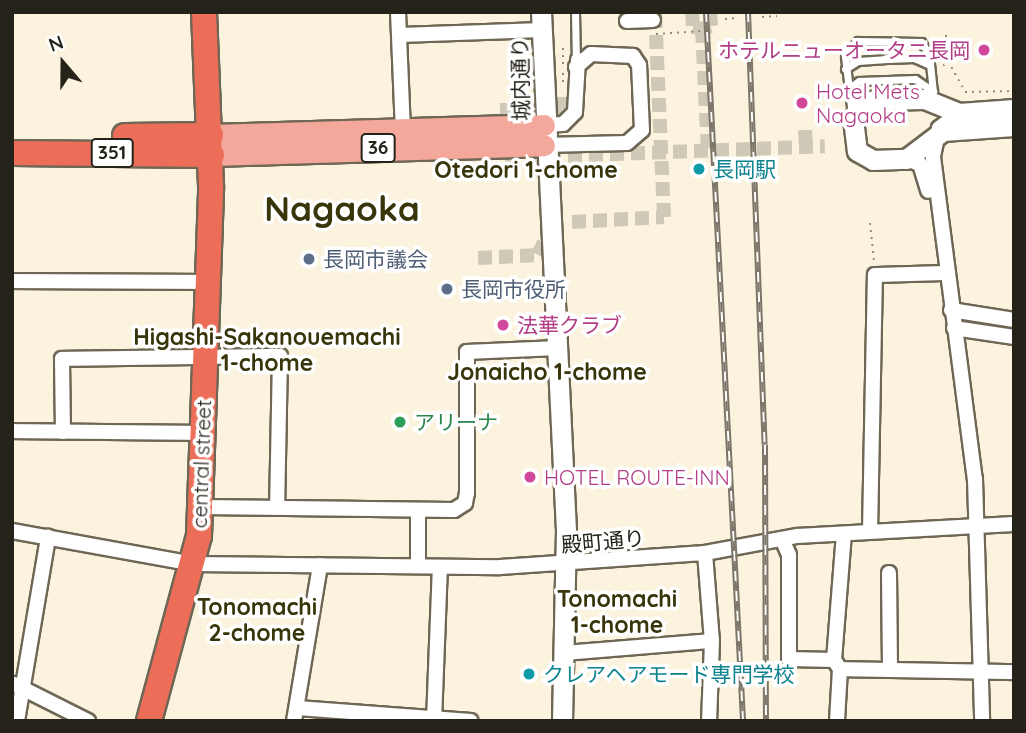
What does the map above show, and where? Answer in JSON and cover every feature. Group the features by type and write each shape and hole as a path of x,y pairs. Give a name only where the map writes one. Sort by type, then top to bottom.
{"highway":[{"name":"central street","path":"149,721 193,564 201,507 211,145 204,12"},
{"name":"351","path":"12,137 211,145"},
{"name":"351","path":"12,153 211,145"}],"main road":[{"name":"36","path":"211,145 403,130 544,135"},
{"name":"36","path":"211,145 544,135"}],"street":[{"path":"398,12 403,130"},
{"path":"631,19 654,27"},
{"path":"400,35 541,21"},
{"name":"城内通り","path":"541,21 544,135 567,565 562,721"},
{"path":"626,53 639,65 642,130 636,138 544,135 563,124 575,112 576,67 591,54 626,53"},
{"path":"939,207 929,194 920,164 906,159 867,160 861,156 854,144 853,119 863,104 875,100 924,99 959,113 1014,109"},
{"path":"906,159 959,113"},
{"path":"935,135 951,130 1014,126"},
{"path":"935,135 946,273 978,526 982,721"},
{"path":"870,532 876,275 946,273"},
{"path":"12,282 209,282"},
{"path":"951,310 1014,320"},
{"path":"954,328 1014,337"},
{"path":"201,507 277,506 447,512 464,503 467,352 556,348"},
{"path":"63,432 62,359 280,356 277,506"},
{"path":"12,431 202,433"},
{"path":"418,512 418,566"},
{"name":"殿町通り","path":"12,531 193,564 440,567 567,565 705,553 782,538 1014,524"},
{"path":"837,721 837,664 844,534"},
{"path":"18,715 16,686 48,537"},
{"path":"782,538 789,555 789,659 890,670 1014,671"},
{"path":"705,553 712,641 709,721"},
{"path":"320,565 296,714 471,721"},
{"path":"434,718 440,567"},
{"path":"889,573 890,670"},
{"path":"565,653 712,641"},
{"path":"16,686 88,721"}],"lane":[{"path":"575,12 576,67"},
{"path":"853,119 846,90 845,69 847,49 858,41 914,38 926,47 933,91"},
{"path":"845,69 858,61 887,59 914,58 930,65"},
{"path":"846,90 859,81 915,79 959,113"}],"path":[{"path":"730,12 730,18"},
{"path":"770,12 770,17"},
{"path":"944,12 945,17"},
{"path":"762,17 778,16"},
{"path":"725,19 736,18"},
{"path":"654,27 703,31"},
{"path":"946,35 948,61 965,92 1014,91"},
{"path":"943,66 948,61"},
{"path":"870,223 876,275"}],"tunnel":[{"path":"572,222 664,217 655,12"},
{"path":"692,12 693,27 702,29 711,26 710,12"},
{"path":"702,29 708,151"},
{"path":"555,109 562,109 562,97"},
{"path":"500,110 555,109"},
{"path":"805,130 806,147"},
{"path":"505,158 825,146"},
{"path":"478,258 538,255 550,229"}],"railway":[{"path":"706,12 743,721"},
{"path":"748,12 765,445 766,721"}],"place":[{"name":"ホテルニューオータニ長岡","path":"984,50"},
{"name":"Hotel Mets Nagaoka","path":"802,103"},
{"name":"長岡駅","path":"699,169"},
{"name":"長岡市議会","path":"309,259"},
{"name":"長岡市役所","path":"447,289"},
{"name":"法華クラブ","path":"503,325"},
{"name":"アリーナ","path":"400,422"},
{"name":"HOTEL ROUTE-INN","path":"530,477"},
{"name":"クレアヘアモード専門学校","path":"529,674"}],"district":[{"name":"Otedori 1-chome","path":"526,170"},
{"name":"Nagaoka","path":"342,208"},
{"name":"Higashi-Sakanouemachi 1-chome","path":"267,350"},
{"name":"Jonaicho 1-chome","path":"547,372"},
{"name":"Tonomachi 1-chome","path":"617,612"},
{"name":"Tonomachi 2-chome","path":"257,620"}]}
